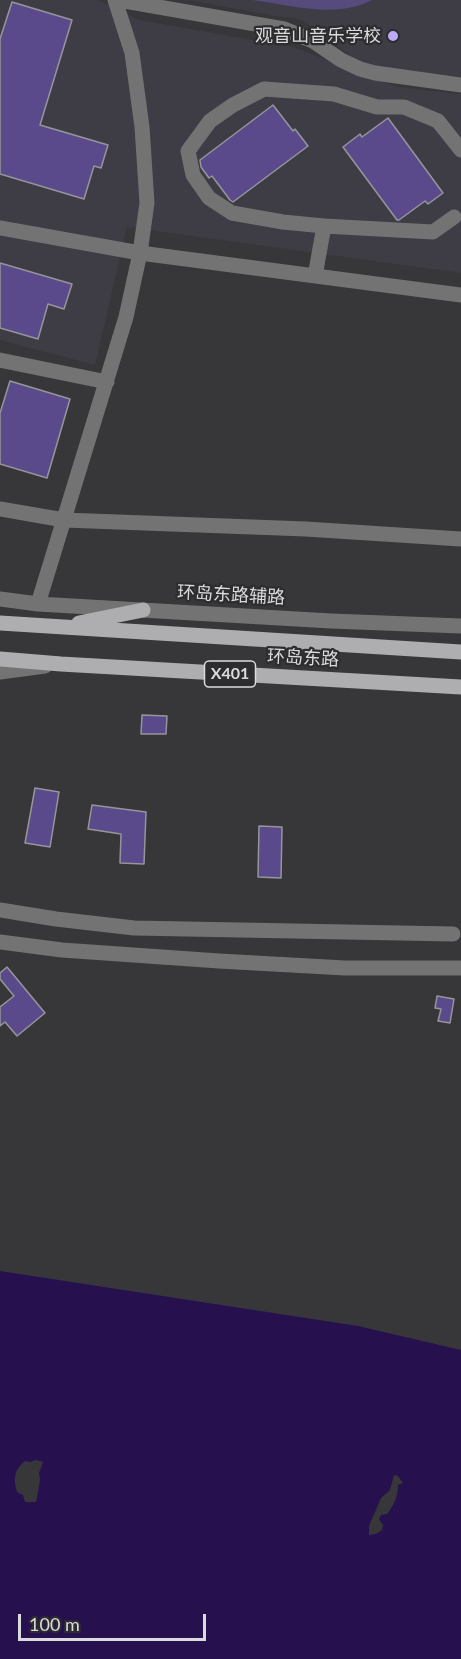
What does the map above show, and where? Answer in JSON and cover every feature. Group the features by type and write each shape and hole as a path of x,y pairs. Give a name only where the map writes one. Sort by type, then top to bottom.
{"main road":[{"path":"58,627 143,610"},
{"name":"环岛东路","path":"0,623 461,652"},
{"name":"环岛东路","path":"0,659 461,687"}],"street":[{"path":"38,604 126,317 140,253 147,203 142,127 132,53 117,0 284,29 313,41 341,60 360,69 461,85"},
{"path":"459,220 433,232 324,226 232,213 209,198 193,175 188,151 210,121 233,105 264,89 334,94 376,107 404,106 438,121 461,150"},
{"path":"315,276 324,226"},
{"path":"0,228 140,253 461,295"},
{"path":"0,360 106,382"},
{"path":"0,509 64,520 306,529 461,538"},
{"name":"环岛东路辅路","path":"0,599 38,604 461,626"},
{"path":"0,672 61,664"},
{"path":"0,910 134,928 453,934"},
{"path":"0,942 62,951 219,961 345,968 461,968"}],"shaded area":[{"path":"0,0 98,0 139,20 293,47 397,87 461,94 461,273 127,227 95,365 0,340"},
{"name":"观音山音乐学校","path":"188,0 461,0 461,78 380,68 353,59 319,30 299,19"},
{"path":"252,0 372,0 358,6 328,10"},
{"path":"0,1271 358,1326 461,1350 461,1659 0,1659","holes":["25,1461 43,1462 39,1473 36,1502 25,1502 23,1495 17,1492 15,1475","394,1475 398,1476 403,1483 398,1485 394,1504 387,1514 381,1515 379,1519 383,1525 382,1530 369,1535 369,1526 381,1498 390,1490"]}],"building":[{"path":"12,2 72,20 40,125 108,145 101,168 94,166 84,199 0,174 0,39"},
{"path":"273,105 308,146 233,202 212,176 209,178 201,167 200,160"},
{"path":"388,118 443,193 428,204 425,201 399,220 343,147 360,134 362,137"},
{"path":"0,263 72,284 64,309 48,304 38,339 0,328"},
{"path":"10,381 70,399 47,478 0,464 0,413"},
{"path":"142,715 167,716 166,734 141,734"},
{"path":"35,788 59,792 50,847 25,843"},
{"path":"92,805 146,812 144,864 120,863 121,834 88,829"},
{"path":"259,826 282,827 281,878 258,877"},
{"path":"7,967 45,1013 17,1036 5,1022 0,1026 0,1007 14,996 0,979 0,973"},
{"path":"437,996 454,999 450,1023 438,1021 441,1009 435,1008"}],"place":[{"name":"观音山音乐学校","path":"393,36"}]}
